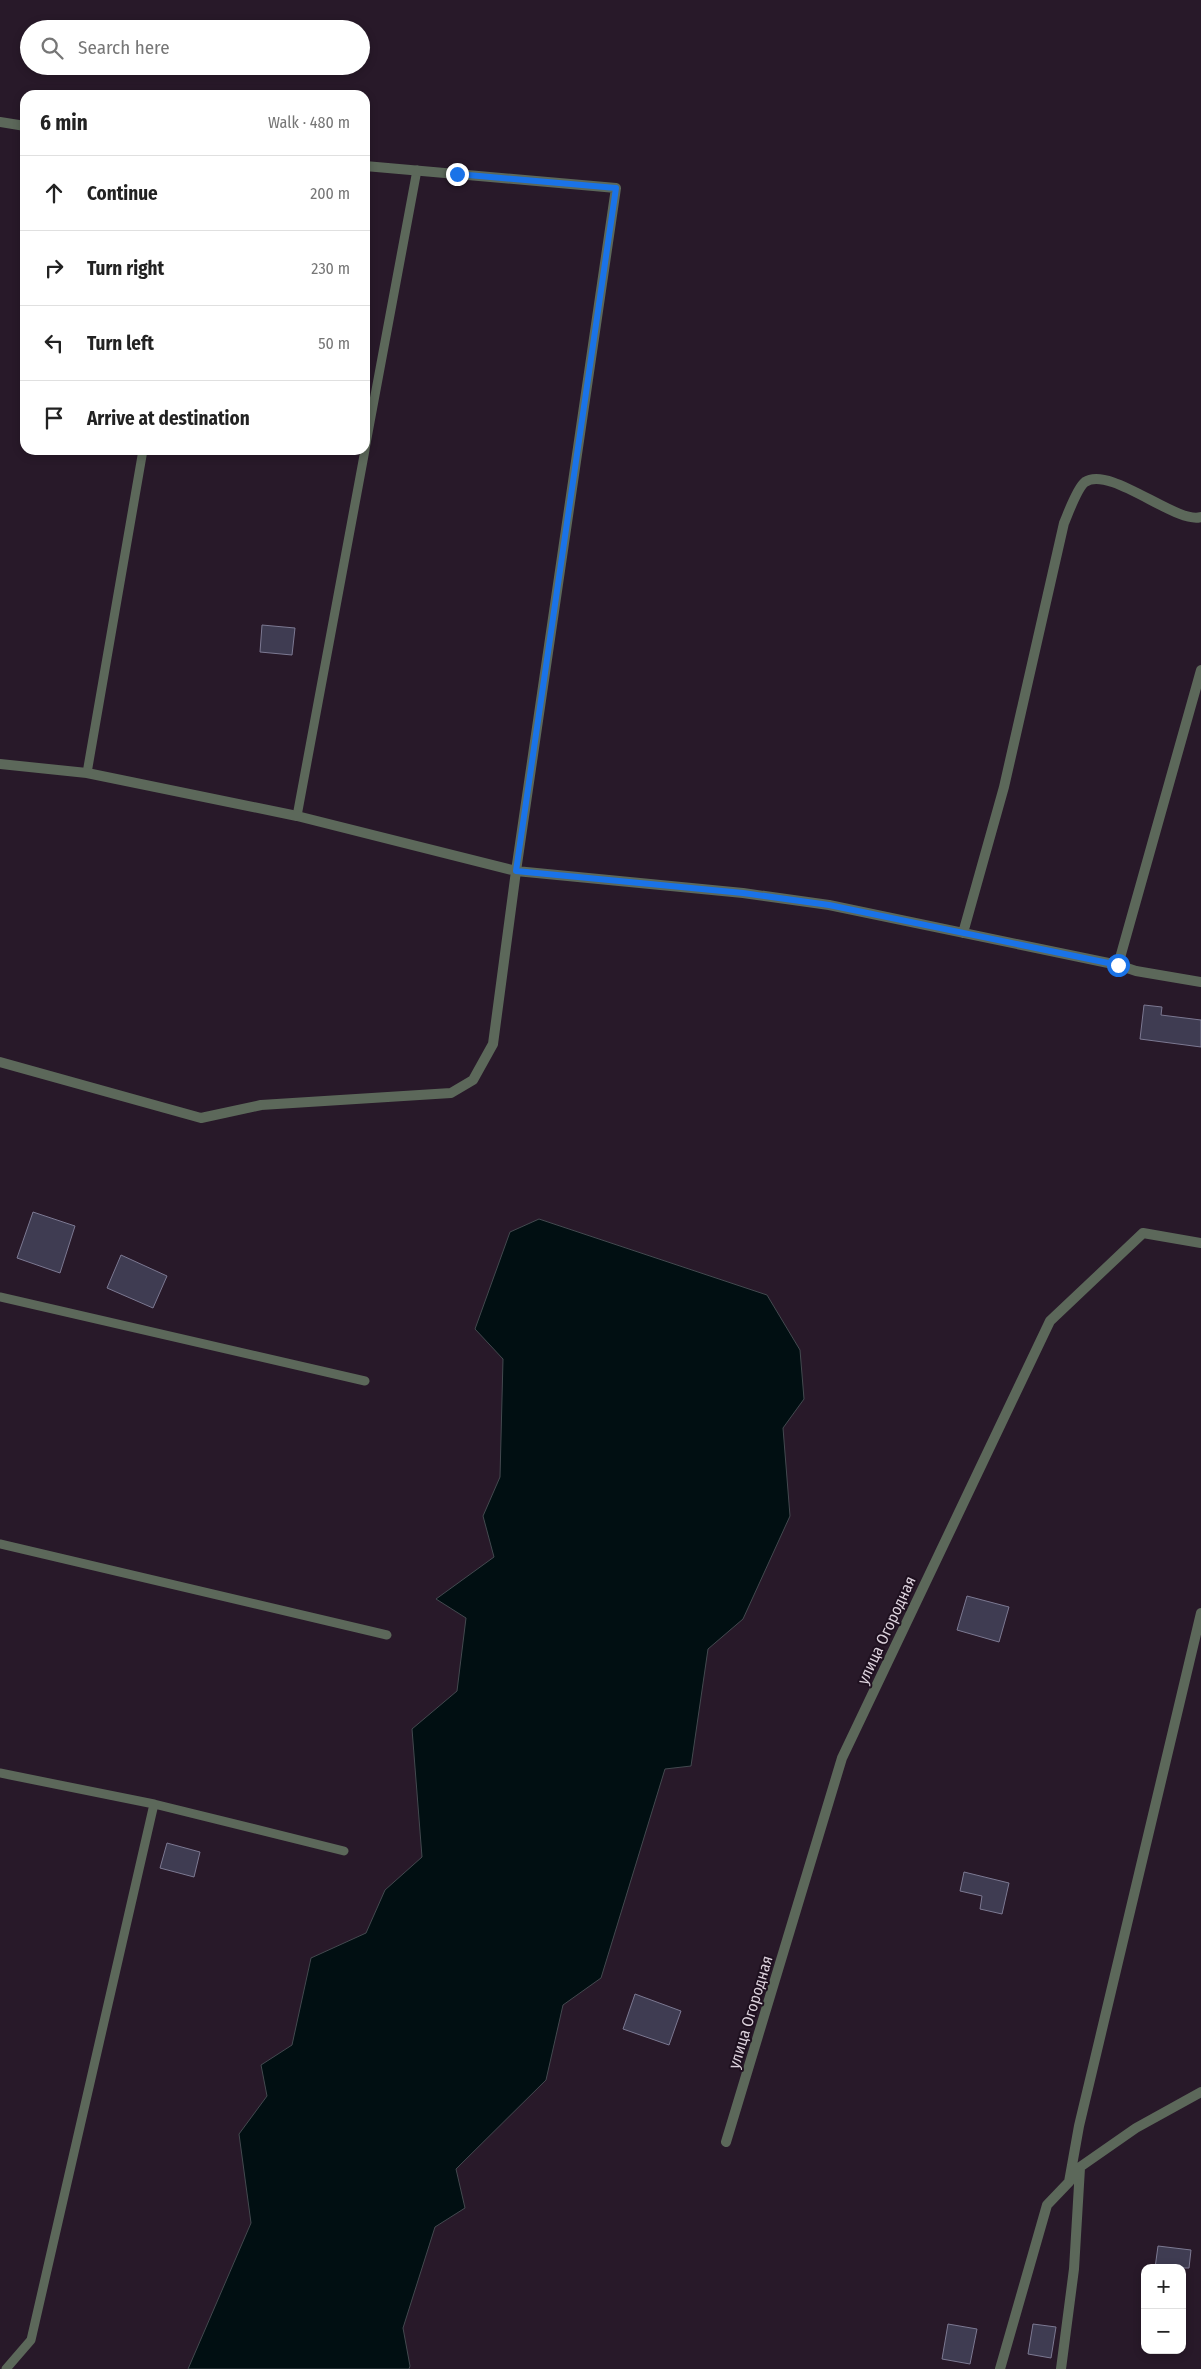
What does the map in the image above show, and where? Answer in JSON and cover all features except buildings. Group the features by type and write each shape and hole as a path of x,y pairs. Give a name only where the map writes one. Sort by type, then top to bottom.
{"street":[{"path":"0,122 20,125"},
{"path":"0,1062 201,1118 260,1104 451,1093 473,1080 493,1044 516,871 616,188 370,166"},
{"path":"962,933 1004,787 1064,524 1081,486 1087,481 1092,480 1117,484 1183,515 1196,518 1201,516"},
{"path":"1118,965 1201,670"},
{"path":"0,764 87,773 297,816 516,871 762,896 829,905 1118,965 1136,971 1201,982"},
{"name":"улица Огородная","path":"726,2142 842,1758 1050,1321 1143,1233 1201,1243"},
{"path":"1069,2182 1079,2126 1201,1613"},
{"path":"1000,2369 1047,2205 1069,2182 1080,2167 1136,2128 1201,2092"},
{"path":"1061,2369 1074,2270 1080,2167"}],"lane":[{"path":"370,423 417,170"},
{"path":"87,773 142,455"},
{"path":"297,816 364,455"},
{"path":"0,1297 365,1381"},
{"path":"0,1544 388,1636"},
{"path":"0,1773 154,1804 344,1851"},
{"path":"6,2369 31,2340 154,1804"}],"shaded area":[{"path":"539,1219 767,1295 800,1350 804,1399 783,1428 790,1516 743,1619 708,1649 691,1766 665,1769 601,1978 563,2005 546,2080 456,2169 465,2208 435,2227 403,2328 409,2369 188,2369 251,2223 239,2134 267,2096 261,2065 292,2045 311,1958 366,1933 385,1890 422,1857 412,1729 457,1691 466,1618 436,1599 494,1557 483,1516 500,1477 503,1359 475,1329 510,1232"}],"route":[{"path":"457,174 616,188 516,871 743,893 829,905 1118,965"}]}
